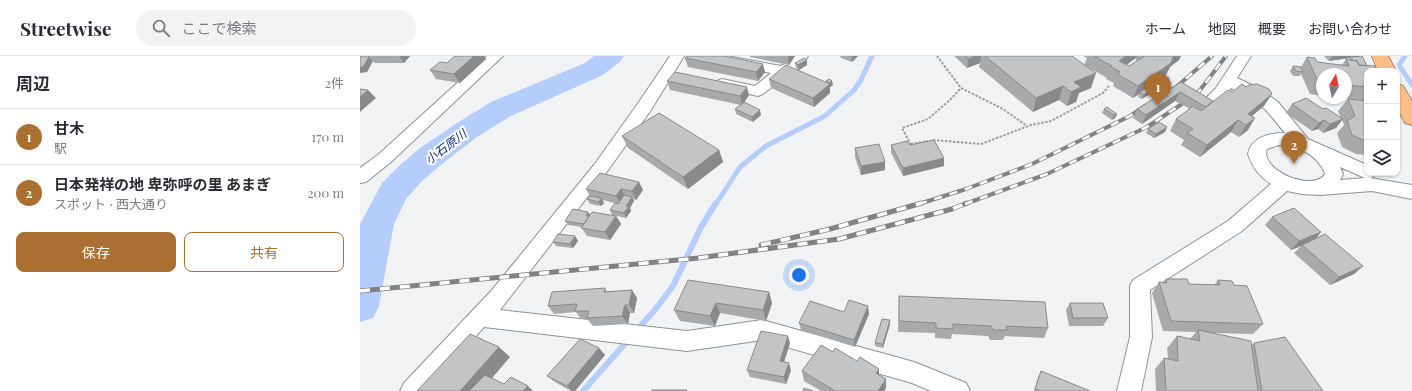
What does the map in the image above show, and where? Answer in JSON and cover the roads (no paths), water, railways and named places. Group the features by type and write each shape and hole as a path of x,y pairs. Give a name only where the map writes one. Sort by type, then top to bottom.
{"highway":[{"path":"1380,56 1386,68"},
{"path":"1400,95 1410,111"}],"street":[{"path":"490,56 495,56"},
{"path":"360,177 385,158 495,56"},
{"path":"412,391 499,296 600,169 645,106 674,74 676,56"},
{"path":"703,56 783,71"},
{"path":"705,80 758,91 783,71 796,64 801,56"},
{"path":"1212,100 1221,91 1244,56"},
{"path":"1228,80 1254,93 1272,106 1308,146 1327,159 1334,171 1333,178 1328,184 1320,188"},
{"path":"1364,171 1308,146 1290,140 1268,140 1260,145 1257,151 1258,159 1263,168 1272,176 1284,183 1309,189 1372,184 1412,192"},
{"path":"1388,176 1412,181"},
{"path":"1129,391 1141,337 1140,286 1235,226 1284,183"},
{"path":"480,317 687,341 762,330 914,373 958,391"}],"waterway":[{"name":"小石原川","path":"360,306 377,224 393,192 411,173 431,156 467,130 501,109 594,69 611,56"},
{"path":"716,204 740,167 766,146 825,116 854,90 861,80 872,56"},
{"path":"1405,56 1399,65 1412,85"},
{"path":"636,331 654,311 673,286 701,227 716,203"},
{"path":"583,391 629,339"}],"railway":[{"path":"1174,89 1212,56"},
{"path":"965,204 1047,174 1147,127 1197,94 1226,56"},
{"path":"919,204 966,189 1032,164 1130,116 1145,106"},
{"path":"761,245 830,229 922,203"},
{"path":"360,291 698,258 839,239 952,209 967,203"}],"place":[{"name":"甘木","path":"1158,106"},
{"name":"日本発祥の地 卑弥呼の里 あまぎ","path":"1294,164"}]}
